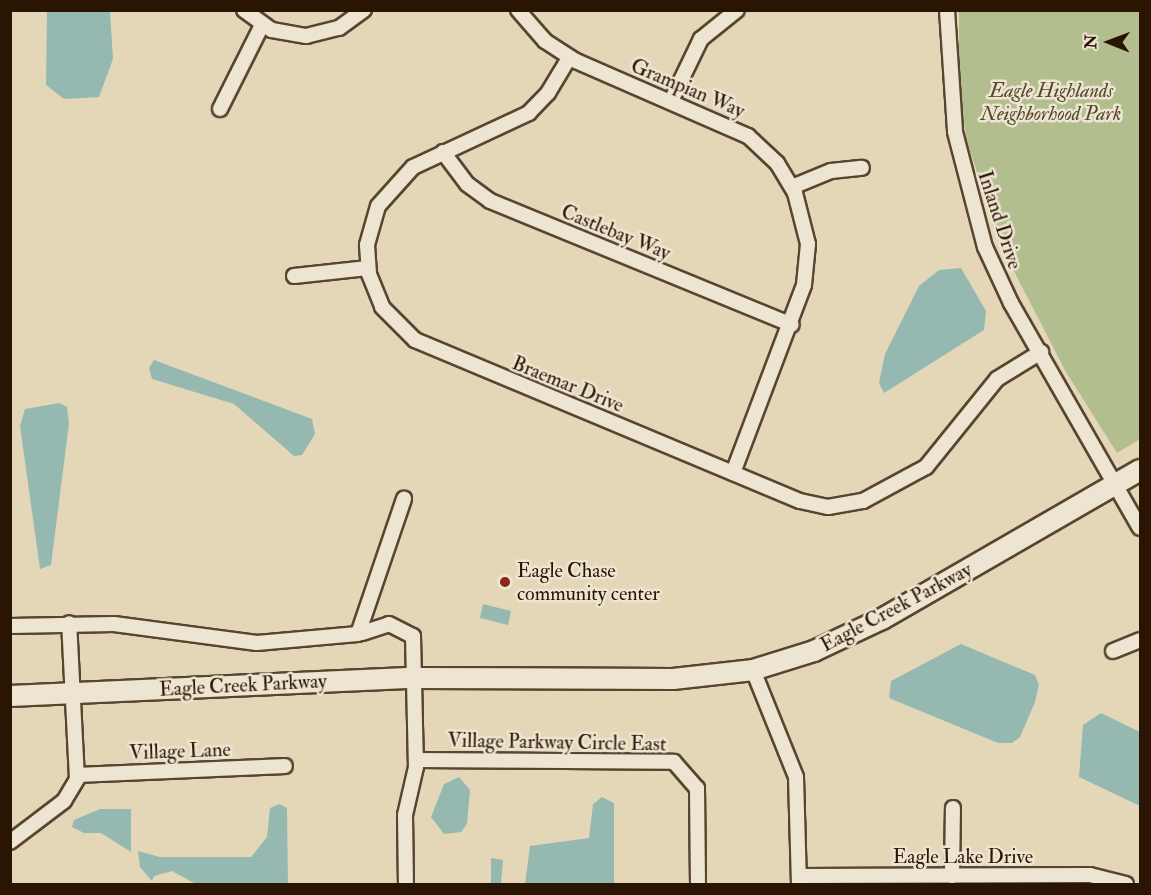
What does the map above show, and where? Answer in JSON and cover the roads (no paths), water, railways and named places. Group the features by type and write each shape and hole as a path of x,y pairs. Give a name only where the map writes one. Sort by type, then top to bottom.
{"main road":[{"name":"Eagle Creek Parkway","path":"10,696 413,678 673,679 753,670 814,651 873,624 1140,470"}],"street":[{"path":"244,10 262,25 288,34 317,35 339,28 364,10"},
{"name":"Grampian Way","path":"518,10 545,41 569,58 748,136 773,159 792,187 808,244 804,285 792,326 733,473"},
{"path":"671,101 701,39 737,10"},
{"name":"Inland Drive","path":"947,10 951,98 969,194 999,280 1140,528"},
{"path":"220,109 262,25"},
{"name":"Braemar Drive","path":"569,58 548,93 529,113 413,167 384,196 370,228 368,268 382,307 415,340 817,506 863,501 933,462 987,389 1041,352"},
{"name":"Castlebay Way","path":"443,152 467,184 490,201 792,326"},
{"path":"792,187 831,171 862,168"},
{"path":"294,276 368,268"},
{"path":"362,633 404,499"},
{"path":"12,837 64,801 78,775 69,623"},
{"name":"Eagle Creek Parkway","path":"10,626 69,623 129,625 257,643 362,633 389,624 412,634 413,678"},
{"path":"1113,651 1140,640"},
{"path":"753,670 796,777 799,880"},
{"path":"406,885 405,815 417,760 413,678"},
{"name":"Village Parkway Circle East","path":"417,760 674,762 697,788 698,885"},
{"name":"Village Lane","path":"78,775 285,766"},
{"path":"952,876 953,808"},
{"name":"Eagle Lake Drive","path":"799,880 1090,875 1126,885"}],"water":[{"path":"47,10 110,11 113,59 99,97 64,99 46,85"},
{"path":"961,268 986,311 984,330 884,393 879,383 885,354 919,286 939,270"},
{"path":"154,360 312,419 315,434 302,455 294,456 234,404 152,379 149,368"},
{"path":"59,403 67,407 69,423 51,565 40,569 20,426 25,409"},
{"path":"483,604 511,611 508,625 480,618"},
{"path":"961,644 1035,675 1039,685 1035,702 1020,737 1012,743 998,743 889,698 891,681"},
{"path":"1101,713 1140,732 1140,806 1079,777 1083,725"},
{"path":"459,777 470,790 467,824 461,832 444,834 431,817 444,784"},
{"path":"602,797 614,803 614,884 525,884 530,846 589,838 593,804"},
{"path":"279,804 287,808 288,884 196,884 172,871 154,876 152,881 140,867 138,851 160,857 251,857 267,837 270,808"},
{"path":"100,809 131,809 131,852 101,833 84,833 72,827 74,820"},
{"path":"491,858 503,860 501,884 491,884"}],"place":[{"name":"Eagle Chase community center","path":"505,582"}],"park label":[{"name":"Eagle Highlands Neighborhood Park","path":"1051,102"}]}
